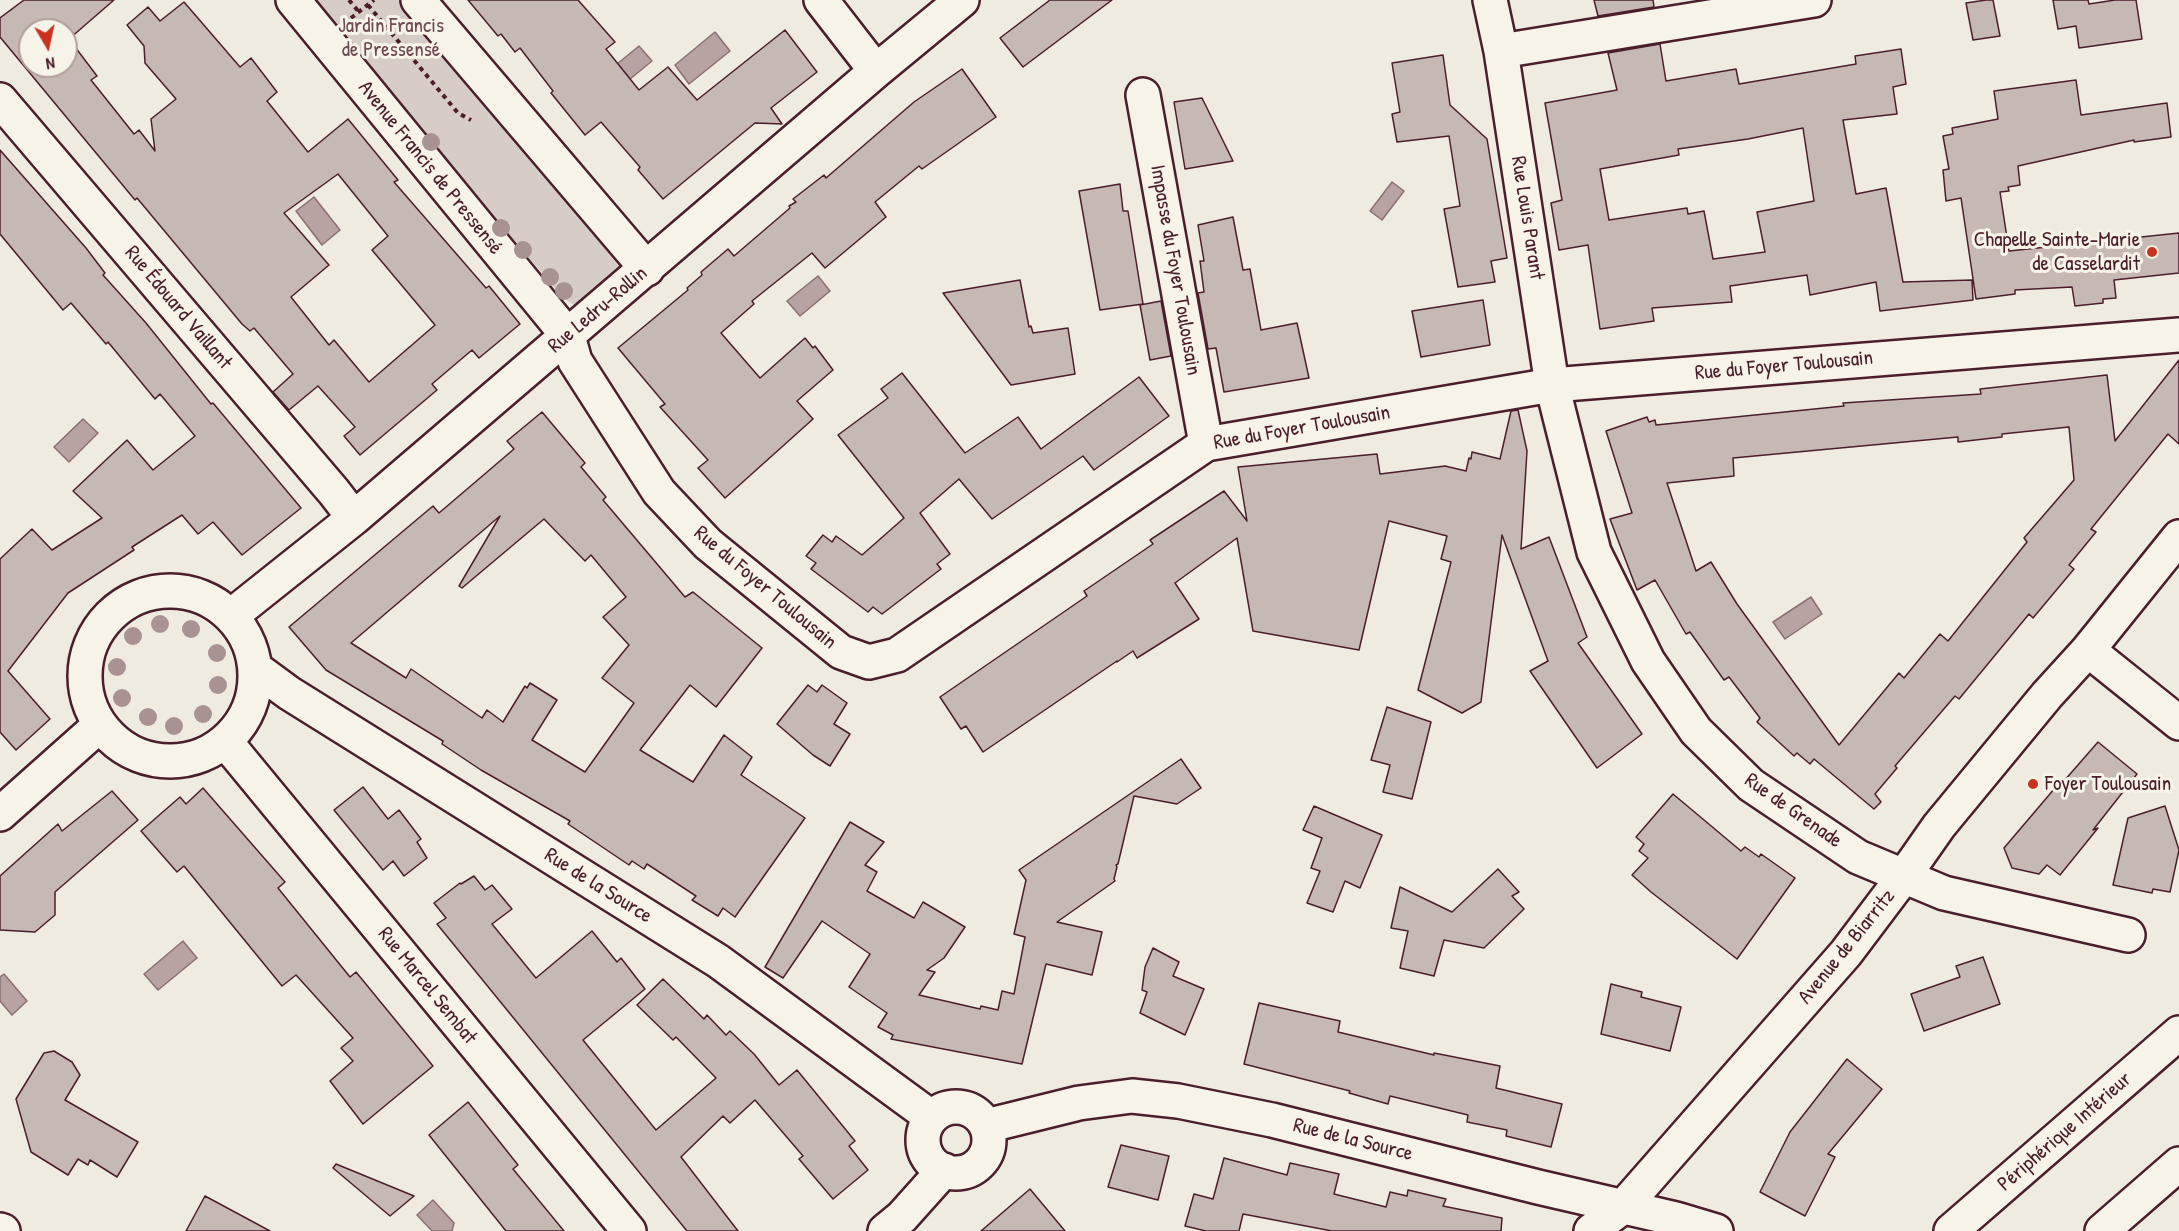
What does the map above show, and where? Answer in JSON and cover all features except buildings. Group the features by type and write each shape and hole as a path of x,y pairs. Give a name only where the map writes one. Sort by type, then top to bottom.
{"main road":[{"name":"Avenue Francis de Pressensé","path":"293,0 568,336"},
{"path":"418,0 647,269"},
{"path":"821,0 876,71"},
{"name":"Rue Ledru-Rollin","path":"231,616 354,518 962,0"},
{"name":"Rue Louis Parant","path":"1490,0 1501,51 1552,385"},
{"path":"1501,51 1814,0"},
{"name":"Impasse du Foyer Toulousain","path":"1143,95 1206,444"},
{"name":"Rue Édouard Vaillant","path":"0,100 354,518"},
{"name":"Rue du Foyer Toulousain","path":"568,336 575,361 659,492 708,544 841,652 868,662 897,655 1206,444 1552,385 2179,334"},
{"name":"Rue de Grenade","path":"1552,385 1594,552 1648,661 1696,731 1751,785 1858,857 1944,892 2128,935"},
{"name":"Avenue de Biarritz","path":"1591,1231 1624,1206 1846,953 1939,826 2047,695 2088,650 2179,537"},
{"path":"181,591 208,599 231,616 248,640 255,668 253,695 242,720 225,741 205,753 183,760 159,760 137,754 116,742 100,725 88,700 84,672 90,644 105,620 126,602 153,592 181,591"},
{"path":"2088,650 2179,723"},
{"name":"Rue de la Source","path":"255,668 289,693 718,961 932,1117"},
{"path":"0,814 100,725"},
{"name":"Rue Marcel Sembat","path":"225,741 628,1231"},
{"name":"Périphérique Intérieur","path":"1951,1231 2179,1033"},
{"name":"Rue de la Source","path":"986,1126 1079,1103 1132,1096 1178,1101 1272,1120 1538,1187 1624,1206 1716,1231"},
{"path":"954,1107 970,1110 980,1117 986,1126 989,1141 987,1152 981,1162 965,1172 954,1173 944,1170 934,1165 927,1156 923,1145 926,1127 932,1117 943,1110 954,1107"},
{"path":"2102,1231 2179,1164"},
{"path":"885,1231 902,1217 944,1170"}],"path":[{"path":"349,0 359,12"},
{"path":"368,4 458,113 471,120"}],"green space":[{"name":"Jardin Francis de Pressensé","path":"313,0 405,0 617,255 621,267 574,305 563,298"}],"shaded area":[{"path":"715,32 730,51 689,84 675,65"},
{"path":"639,46 652,61 624,84 611,69"},
{"path":"1392,182 1404,191 1382,220 1370,211"},
{"path":"314,197 340,230 322,245 296,211"},
{"path":"818,276 830,291 800,316 787,301"},
{"path":"83,419 98,433 69,462 54,447"},
{"path":"1811,597 1822,614 1785,639 1773,622"},
{"path":"183,941 197,958 158,990 144,974"},
{"path":"4,974 27,1001 12,1015 0,1001 0,977"},
{"path":"433,1200 454,1223 452,1231 432,1231 417,1215"}],"place":[{"name":"Chapelle Sainte-Marie de Casselardit","path":"2152,252"},
{"name":"Foyer Toulousain","path":"2033,784"}]}
